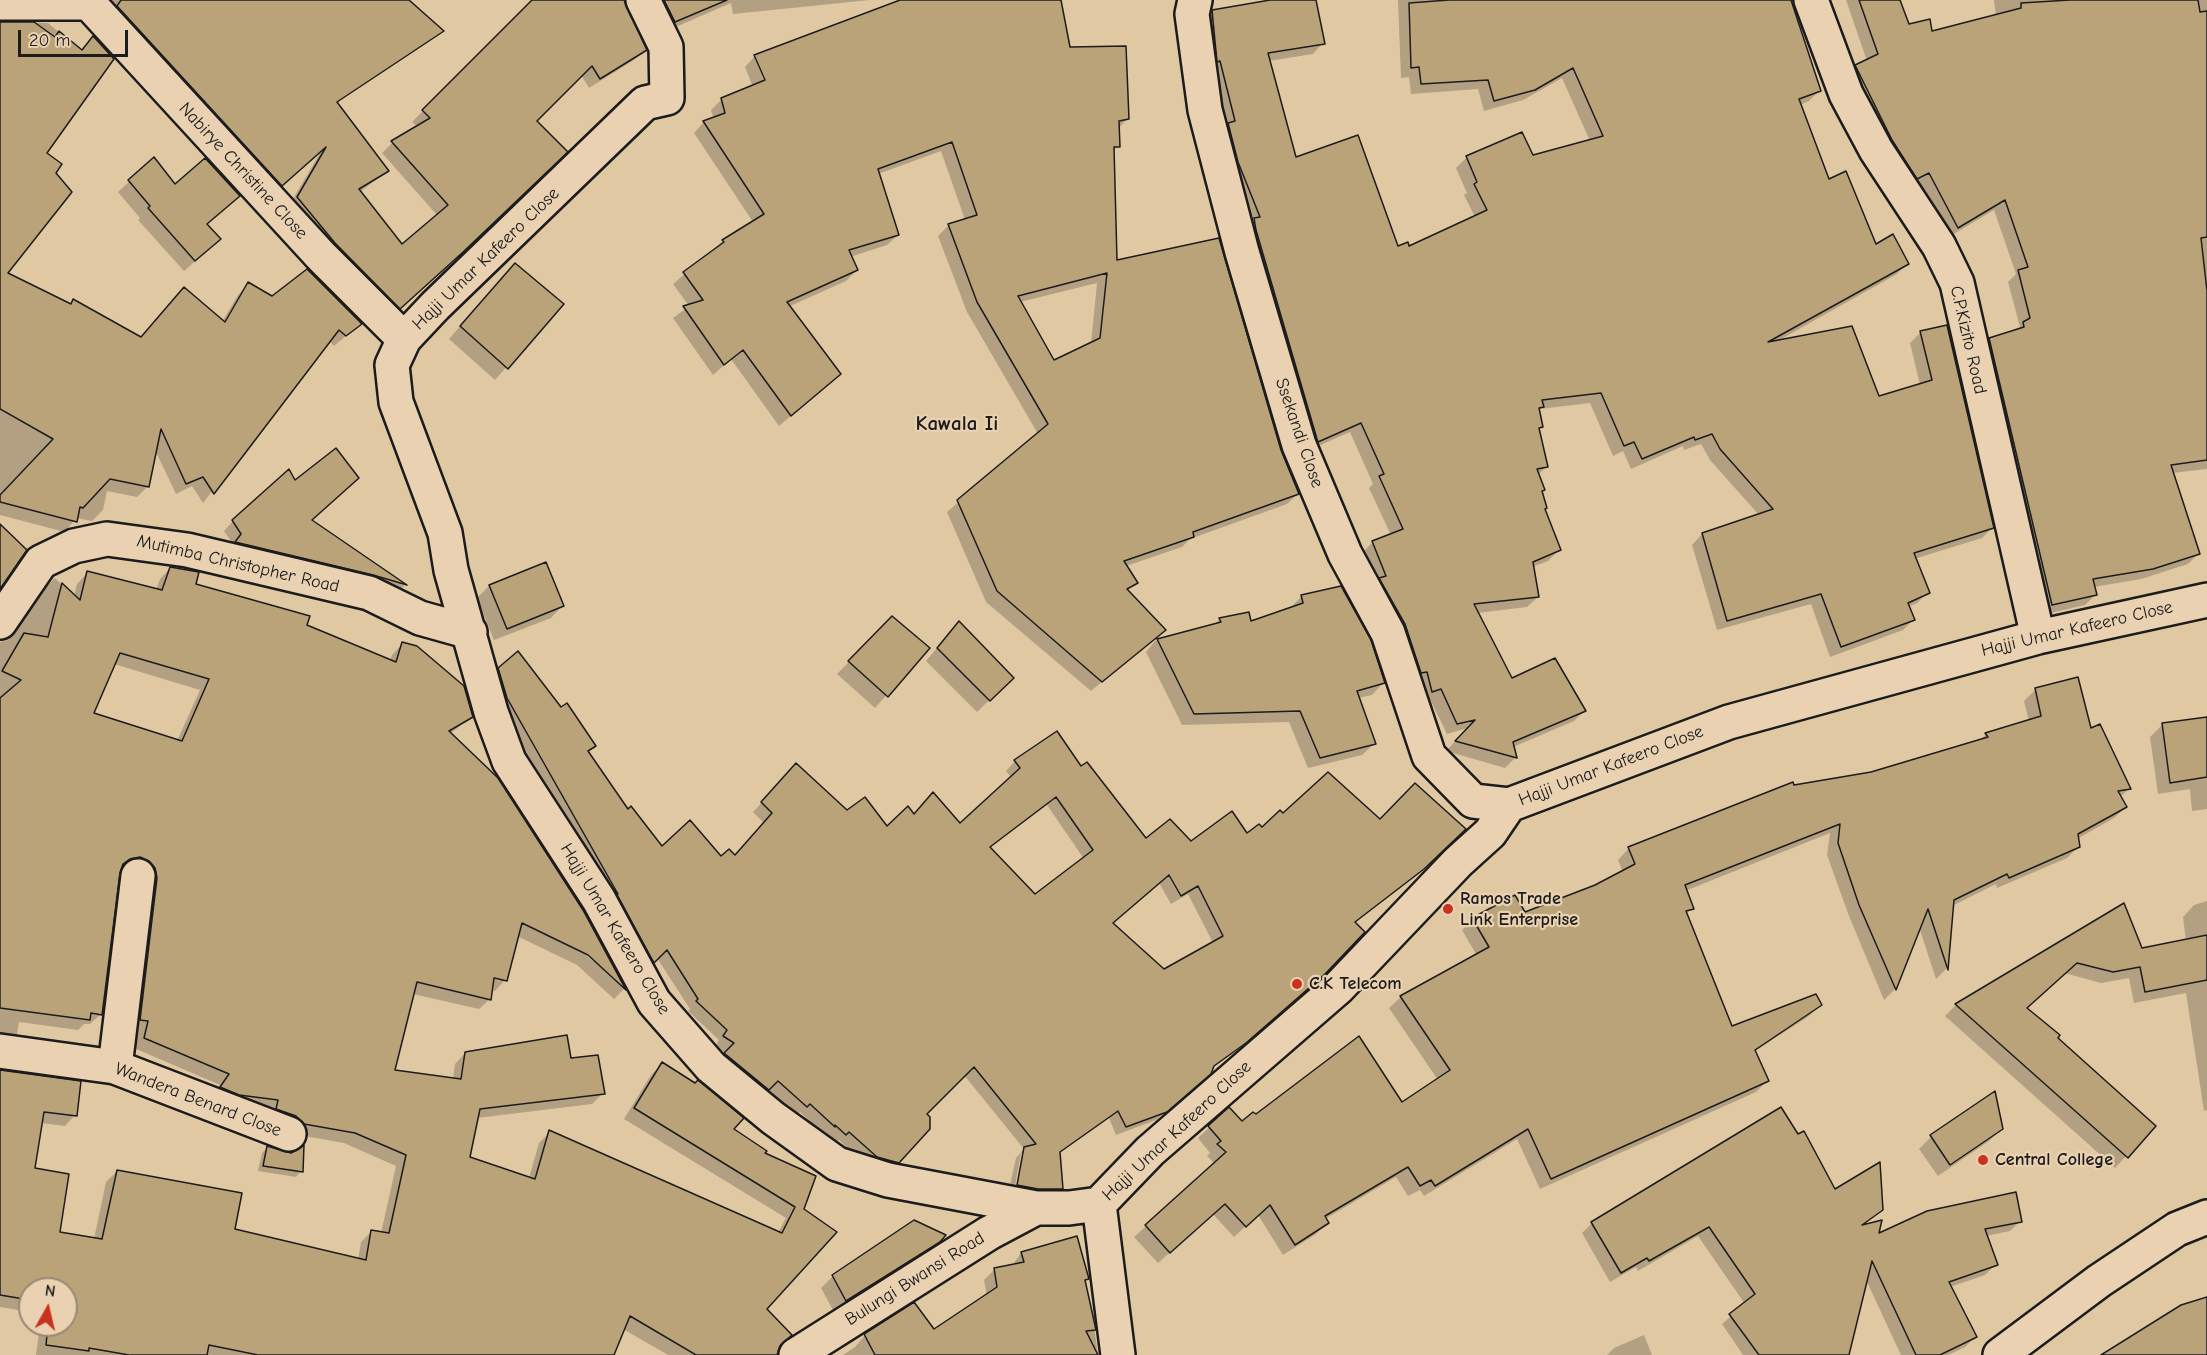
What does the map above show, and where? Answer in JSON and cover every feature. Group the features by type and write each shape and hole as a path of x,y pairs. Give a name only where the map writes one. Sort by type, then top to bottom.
{"street":[{"name":"Hajji Umar Kafeero Close","path":"643,0 666,46 667,98 645,103 435,306 404,339 392,365 396,402 438,512 451,570 491,712 509,761 599,900 654,1002 711,1067 773,1118 837,1164 888,1180 1036,1208 1069,1208 1099,1204 1150,1151 1338,988 1458,862 1490,833 1509,805 1729,722 2038,637 2207,600"},
{"name":"Ssekandi Close","path":"1195,0 1192,14 1205,110 1245,264 1299,445 1345,554 1388,633 1429,756 1473,801 1509,805"},
{"name":"C.P.Kizito Road","path":"1811,0 1846,94 1876,150 1939,246 1957,283 2038,637"},
{"name":"Nabirye Christine Close","path":"87,1 321,256 404,339"},
{"path":"0,3 87,1"},
{"name":"Mutimba Christopher Road","path":"0,622 41,562 74,546 107,539 187,550 369,593 420,618 470,632"},
{"path":"115,1067 138,876"},
{"name":"Wandera Benard Close","path":"0,1051 115,1067 290,1134"},
{"path":"1099,1204 1118,1355"},
{"name":"Bulungi Bwansi Road","path":"796,1355 989,1233 1036,1208"},
{"path":"2000,1355 2108,1274 2177,1229 2207,1217"}],"building":[{"path":"121,0 409,0 444,31 337,102 389,171 359,189 402,244 448,205 391,141 430,118 422,110 532,0 624,0 647,50 600,79 592,66 537,121 568,152 400,309 335,243 297,197 326,147 282,186 117,6"},
{"path":"664,0 727,0 675,22"},
{"path":"900,0 1061,0 1070,47 1126,46 1129,119 1119,121 1120,147 1114,147 1117,260 1219,238 1281,450 1299,494 1193,532 1194,537 1124,561 1138,583 1127,589 1166,630 1102,682 997,591 957,500 1048,424 977,302 948,224 977,215 952,142 878,169 899,235 849,250 858,270 787,302 841,374 791,416 743,350 724,365 683,306 703,300 683,272 724,242 722,240 764,214 703,121 725,113 721,98 765,80 754,55","holes":["1107,273 1100,338 1054,360 1018,296"]},
{"path":"1270,0 1316,0 1325,44 1268,53 1296,157 1358,135 1398,246 1408,242 1409,246 1487,210 1474,184 1477,182 1466,156 1522,132 1533,155 1603,136 1573,68 1535,90 1494,101 1488,80 1421,84 1419,67 1411,68 1409,3 1449,0 1791,0 1821,91 1799,99 1829,179 1846,171 1876,244 1893,234 1909,264 1768,342 1852,326 1879,396 1932,380 1920,331 1947,325 1994,528 1914,553 1930,593 1908,603 1915,620 1841,647 1821,594 1727,621 1702,533 1773,509 1720,449 1712,434 1695,440 1694,437 1642,459 1634,442 1624,446 1601,393 1542,400 1544,407 1539,408 1543,427 1539,428 1548,467 1537,469 1545,490 1542,491 1547,508 1545,509 1561,550 1533,562 1539,597 1474,604 1512,678 1555,658 1586,711 1513,742 1517,758 1455,741 1475,720 1457,724 1441,689 1432,692 1427,672 1421,673 1405,624 1379,578 1386,576 1372,541 1403,529 1379,476 1384,474 1361,423 1318,442 1256,230 1254,218 1260,217 1238,162 1228,123 1235,121 1220,61 1217,62 1212,10"},
{"path":"1859,0 1900,0 1909,24 1930,19 1932,31 2021,8 2021,3 2070,0 2198,0 2200,12 2207,11 2207,237 2201,238 2207,291 2207,460 2171,465 2200,554 2153,569 2093,579 2097,595 2052,605 1989,338 2024,327 2023,322 2030,318 2018,270 2028,267 2005,200 1958,228 1929,173 1917,179 1892,140 1855,65 1878,54"},
{"path":"0,22 34,22 55,37 59,31 82,50 93,36 114,59 47,153 62,164 56,173 72,192 8,273 71,304 73,299 141,337 184,287 225,322 248,282 272,296 307,269 362,324 346,336 339,330 214,494 203,477 186,484 161,429 149,487 110,479 83,508 80,507 77,522 0,502 0,495 53,439 0,409"},
{"path":"154,157 175,184 205,158 240,196 207,224 221,239 195,261 148,208 150,206 128,180"},
{"path":"515,263 564,304 508,369 460,326"},
{"path":"336,448 359,478 312,520 407,585 235,542 241,534 232,520 289,469 295,480"},
{"path":"0,524 27,550 0,589"},
{"path":"546,562 564,606 507,629 489,585"},
{"path":"170,567 199,572 196,584 310,616 307,625 396,662 402,642 417,646 464,686 473,717 449,731 498,778 583,910 626,990 588,955 522,923 507,981 494,978 491,1000 417,982 395,1070 461,1079 465,1052 567,1035 571,1058 598,1055 605,1094 480,1109 470,1157 535,1179 549,1130 782,1233 795,1207 634,1108 662,1062 695,1083 698,1080 744,1118 734,1129 767,1151 765,1153 816,1176 804,1209 837,1232 767,1309 792,1335 780,1346 777,1355 696,1355 630,1316 614,1355 258,1355 209,1345 207,1355 129,1355 89,1348 89,1351 46,1345 47,1337 78,1337 78,1277 18,1277 18,1298 0,1295 0,1070 81,1081 77,1116 44,1112 35,1168 69,1174 60,1232 102,1239 117,1170 242,1193 235,1229 366,1260 371,1230 389,1233 406,1155 355,1133 304,1124 296,1116 276,1109 278,1100 239,1095 220,1087 229,1074 144,1038 148,1021 140,1020 157,878 155,868 149,861 140,857 130,859 123,864 120,873 102,1015 91,1013 90,1020 0,1008 0,698 21,680 2,671 24,633 48,637 62,583 80,600 87,571 162,590","holes":["120,653 209,679 182,741 94,713"]},
{"path":"1341,586 1371,640 1385,683 1357,691 1376,744 1320,758 1300,711 1194,714 1157,639 1221,622 1219,618 1249,612 1251,621 1303,603 1301,595"},
{"path":"892,616 930,648 888,697 848,661"},
{"path":"959,621 1014,678 990,701 937,648"},
{"path":"518,651 561,707 567,703 596,746 588,751 628,809 631,806 662,846 690,820 721,856 729,849 735,855 772,813 761,802 796,763 847,810 865,797 887,826 908,806 914,814 933,792 960,823 1020,768 1014,760 1057,731 1081,766 1087,762 1146,838 1170,819 1191,841 1232,811 1247,833 1259,824 1262,827 1280,810 1283,813 1328,772 1380,819 1415,783 1466,829 1424,869 1355,922 1365,932 1325,974 1246,1043 1214,1066 1211,1074 1167,1112 1126,1127 1118,1111 1060,1152 1063,1189 1038,1189 1017,1185 1024,1147 1036,1144 974,1067 927,1114 930,1117 930,1129 899,1163 877,1157 849,1132 846,1135 835,1125 835,1127 810,1104 807,1107 778,1081 769,1090 724,1053 734,1043 723,1036 727,1030 696,1001 698,999 667,950 654,963 615,891 618,894 507,698 498,668","holes":["1056,797 1093,850 1035,894 990,847","1169,875 1181,896 1198,886 1223,936 1164,969 1113,923"]},
{"path":"2078,677 2091,728 2100,724 2131,789 2118,791 2127,807 2078,834 2080,847 2009,878 2007,874 1954,900 1948,970 1928,909 1896,990 1859,905 1838,843 1840,824 1685,885 1694,909 1686,911 1732,1026 1816,994 1822,1005 1755,1050 1769,1081 1551,1179 1528,1129 1435,1186 1431,1180 1420,1186 1408,1167 1325,1216 1329,1223 1295,1245 1270,1205 1246,1227 1225,1204 1170,1253 1145,1225 1226,1152 1217,1144 1221,1141 1208,1126 1229,1107 1242,1121 1253,1112 1256,1114 1359,1036 1402,1102 1450,1070 1400,996 1489,947 1472,918 1515,895 1525,912 1595,885 1635,864 1628,847 1793,782 1794,785 1871,772 1988,737 1985,733 2041,716 2035,688"},
{"path":"2207,717 2207,777 2170,783 2162,723"},
{"path":"2124,903 2142,948 2207,935 2207,980 2145,992 2140,967 2113,972 2077,963 2027,1008 2060,1035 2058,1038 2156,1126 2128,1158 1955,1004"},
{"path":"1995,1091 2003,1129 1950,1165 1930,1135"},
{"path":"1781,1107 1798,1134 1804,1131 1835,1189 1880,1162 1883,1210 1862,1225 1882,1220 1879,1233 1927,1211 2016,1192 2022,1222 1985,1229 1998,1265 1949,1282 1977,1337 1940,1355 1916,1355 1872,1261 1849,1355 1759,1355 1729,1314 1755,1294 1709,1227 1649,1261 1647,1258 1621,1273 1591,1222"},
{"path":"304,1145 303,1172 263,1166 267,1146 291,1153"},
{"path":"914,1220 946,1235 940,1242 846,1301 832,1275"},
{"path":"1077,1236 1089,1279 1085,1280 1096,1330 1086,1331 1098,1355 875,1355 864,1334 914,1302 934,1329 997,1287 994,1268 1024,1262 1021,1252"},
{"path":"2207,1297 2207,1355 2101,1355 2181,1305"}],"place":[{"name":"Ramos Trade Link Enterprise","path":"1448,909"},
{"name":"C.K Telecom","path":"1297,984"},
{"name":"Central College","path":"1983,1160"}],"district":[{"name":"Kawala Ii","path":"957,424"}]}
